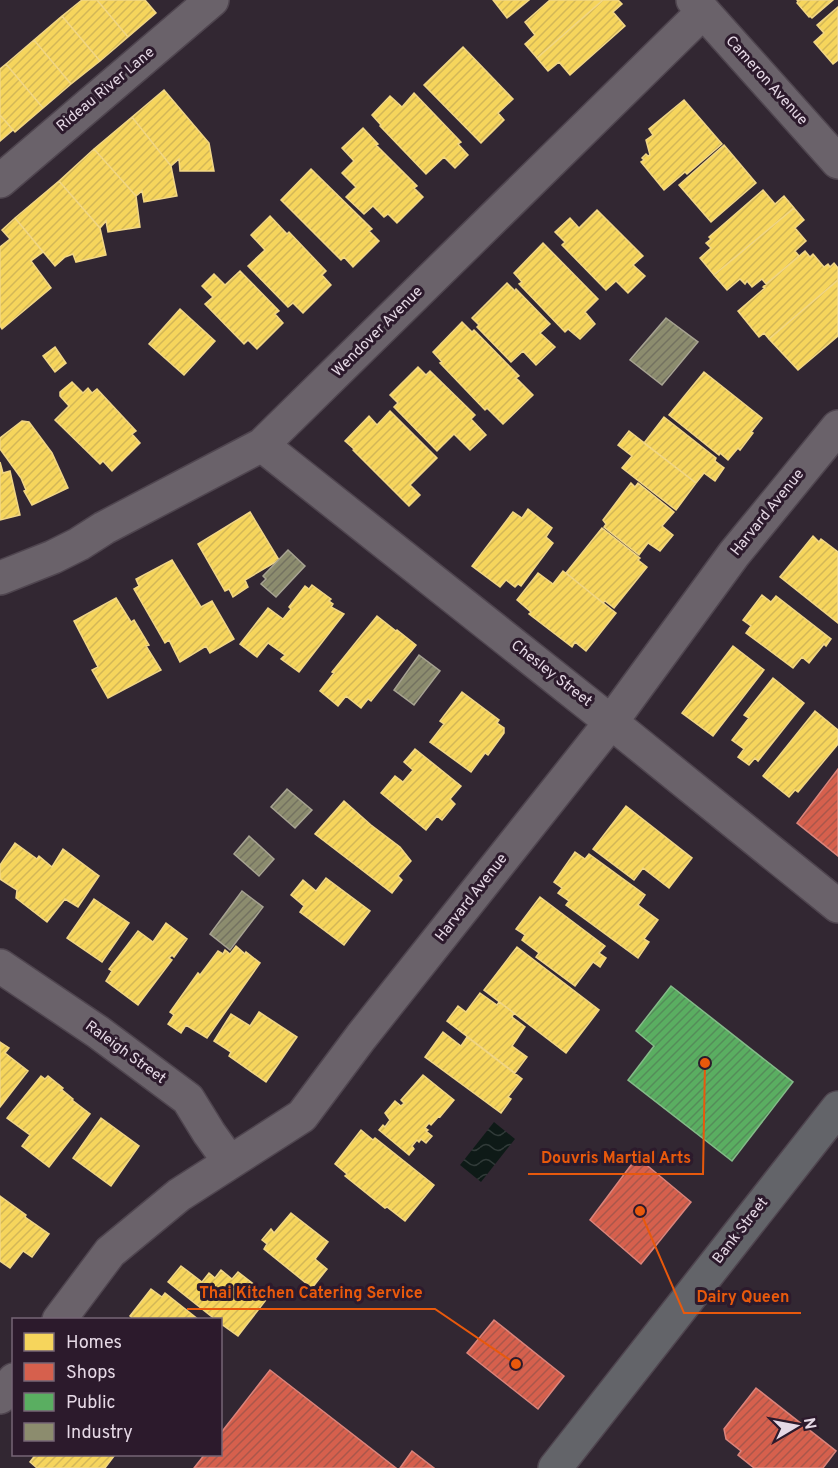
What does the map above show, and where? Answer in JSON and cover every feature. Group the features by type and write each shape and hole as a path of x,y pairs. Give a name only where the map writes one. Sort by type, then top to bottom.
{"main road":[{"name":"Bank Street","path":"555,1468 838,1108"}],"street":[{"name":"Rideau River Lane","path":"0,181 212,0"},
{"name":"Cameron Avenue","path":"698,6 838,162"},
{"name":"Wendover Avenue","path":"0,578 79,544 104,528 262,445 698,6"},
{"name":"Harvard Avenue","path":"60,1318 110,1252 178,1195 302,1116 361,1037 612,722 734,554 838,427"},
{"name":"Chesley Street","path":"262,445 612,722 838,906"},
{"name":"Raleigh Street","path":"0,966 98,1032 188,1099 229,1161"},
{"path":"0,1397 12,1382"}],"water":[{"path":"494,1122 515,1139 481,1182 460,1165"}],"building: Homes":[{"path":"82,0 97,0 128,37 100,61 62,16"},
{"path":"97,0 145,0 156,13 128,37"},
{"path":"493,0 529,0 507,18"},
{"path":"550,0 603,0 537,58 525,44 535,35 525,22"},
{"path":"603,0 618,0 622,4 613,12 625,26 570,75 559,62 548,71 537,58"},
{"path":"797,0 833,0 812,18 797,3"},
{"path":"838,7 838,60 833,64 814,42 824,33 817,25"},
{"path":"62,16 100,61 71,84 34,40"},
{"path":"34,40 71,84 43,108 6,64"},
{"path":"463,47 513,99 498,113 504,120 481,143 424,85"},
{"path":"6,64 43,108 15,132 0,115 0,69"},
{"path":"164,90 209,143 214,171 180,171 179,159 171,166 132,117"},
{"path":"414,93 461,142 458,144 468,155 455,168 444,157 426,174 372,115 390,96 402,107"},
{"path":"684,100 722,144 664,190 641,162 646,154 650,155 646,140 653,135 649,129"},
{"path":"0,115 13,130 0,141"},
{"path":"132,117 171,166 177,196 144,202 142,191 136,196 94,149"},
{"path":"363,128 378,144 376,145 417,186 414,188 423,197 397,223 388,214 384,217 373,206 364,214 346,197 356,187 342,173 354,161 342,148"},
{"path":"724,145 756,183 711,222 679,185"},
{"path":"94,149 136,196 140,227 108,232 106,221 100,228 59,181"},
{"path":"311,169 372,229 369,231 379,241 353,267 344,257 341,260 281,200"},
{"path":"59,181 100,228 106,255 76,262 73,254 65,257 55,266 15,218"},
{"path":"763,190 775,204 784,196 794,208 714,275 700,258 711,248 706,243 711,239 709,237"},
{"path":"794,208 804,220 795,228 806,241 795,251 799,256 766,284 762,279 752,287 747,281 745,284 740,279 727,290 714,275"},
{"path":"597,210 643,256 633,265 645,276 628,293 616,281 606,290 562,245 565,242 555,232 570,218 579,228"},
{"path":"270,216 287,234 289,232 326,271 322,275 331,285 303,313 293,303 288,307 248,266 265,250 251,235"},
{"path":"15,218 43,252 31,261 51,288 2,329 0,326 0,247 10,239 2,230"},
{"path":"543,243 598,299 585,312 595,324 580,339 568,329 565,332 519,284 522,282 514,273"},
{"path":"805,251 810,257 813,254 824,267 828,264 830,267 834,263 838,268 838,280 769,339 764,333 759,337 738,311"},
{"path":"240,271 279,311 275,314 283,323 257,349 248,340 244,344 205,304 213,297 202,286 214,274 225,285"},
{"path":"838,280 838,336 798,370 769,339"},
{"path":"507,283 515,291 516,289 550,324 540,333 555,347 536,365 523,351 511,362 477,327 479,325 472,318"},
{"path":"180,309 215,341 184,375 149,344"},
{"path":"462,322 472,332 474,330 519,376 516,378 533,395 503,424 487,408 485,410 440,363 442,362 433,352"},
{"path":"55,347 66,363 55,372 43,356"},
{"path":"418,367 426,375 430,371 475,415 471,419 486,435 470,450 454,434 437,451 394,407 398,403 390,395"},
{"path":"704,372 762,418 740,450 738,448 728,460 669,415"},
{"path":"72,382 83,393 88,388 92,393 97,389 136,431 132,434 140,443 112,471 103,461 100,464 55,420 69,406 60,396 60,392"},
{"path":"390,411 437,458 410,485 420,495 409,506 345,441 369,416 377,425"},
{"path":"664,417 716,458 715,461 724,468 715,481 704,473 696,483 644,443"},
{"path":"22,421 29,422 52,453 68,488 32,505 24,491 26,490 21,478 0,449 0,438"},
{"path":"629,431 696,483 676,510 622,468 632,456 618,445"},
{"path":"0,462 3,473 10,471 20,515 0,520"},
{"path":"631,483 635,487 638,483 674,512 662,526 673,535 660,551 648,543 639,555 604,527 606,524 603,520"},
{"path":"528,509 552,528 546,537 553,543 521,586 518,584 515,587 506,580 500,587 472,566 513,512 522,518"},
{"path":"250,512 279,560 245,580 248,587 233,597 229,589 225,591 198,544"},
{"path":"602,528 640,558 638,560 647,567 614,608 605,601 603,603 566,573"},
{"path":"813,536 819,542 821,539 838,552 838,623 780,577"},
{"path":"172,560 201,607 212,601 234,639 210,653 206,646 180,662 169,640 165,643 134,589 139,586 136,579"},
{"path":"563,571 616,613 586,651 575,642 572,647 529,614 531,612 517,600 538,573 553,584"},
{"path":"312,585 331,599 329,601 333,604 331,607 344,614 299,672 281,659 285,655 268,643 257,657 240,644 268,608 283,619 305,586 309,589"},
{"path":"762,595 771,602 776,596 831,639 809,663 802,657 793,668 746,633 751,626 743,620"},
{"path":"116,598 131,622 134,620 161,670 108,698 92,670 98,667 74,621"},
{"path":"377,616 416,645 371,701 368,699 361,708 346,696 338,706 320,691 334,673 332,672"},
{"path":"733,646 764,670 713,736 682,713"},
{"path":"773,678 804,703 758,761 755,758 749,765 738,757 744,749 732,740 749,718 744,715"},
{"path":"462,692 499,720 497,723 504,728 504,733 488,755 485,753 471,772 430,742 444,724 440,721"},
{"path":"815,711 838,730 838,744 798,792 795,790 789,797 763,776"},
{"path":"415,749 461,786 450,799 455,804 442,820 437,816 426,830 381,793 395,776 403,782 413,770 404,762"},
{"path":"344,801 400,847 411,861 398,876 402,880 392,893 315,834"},
{"path":"626,806 692,858 669,888 643,868 634,880 593,849"},
{"path":"15,843 37,859 39,856 52,867 63,849 99,876 78,907 65,899 47,922 16,898 17,890 0,879 0,865"},
{"path":"575,852 585,859 589,854 645,895 638,905 658,920 644,939 649,942 638,958 566,905 569,901 558,893 562,888 554,882"},
{"path":"326,878 370,911 344,945 300,912 304,906 291,895 303,880 316,891"},
{"path":"540,897 605,946 599,953 606,958 600,967 593,962 575,986 536,957 539,953 522,940 525,935 516,929"},
{"path":"94,899 129,923 102,962 67,938"},
{"path":"166,923 187,939 174,957 172,955 169,958 172,960 138,1005 106,981 112,971 109,969 138,931 153,942"},
{"path":"236,946 260,963 207,1038 186,1025 181,1033 168,1024 174,1015 170,1012 198,973 200,975 218,951 223,954 225,950 230,954"},
{"path":"517,947 599,1010 566,1053 484,990"},
{"path":"480,993 497,1005 499,1002 514,1013 512,1017 525,1027 512,1046 527,1057 515,1073 447,1021 458,1006 466,1012"},
{"path":"259,1012 297,1037 266,1082 229,1056 231,1052 214,1041 231,1014 250,1026"},
{"path":"443,1032 461,1046 467,1037 522,1079 508,1097 511,1099 501,1113 425,1057"},
{"path":"0,1042 9,1048 5,1053 28,1071 0,1107"},
{"path":"423,1075 454,1100 440,1117 425,1128 432,1136 426,1143 421,1139 419,1142 417,1140 409,1155 379,1130 383,1125 385,1127 390,1120 385,1113 395,1101 401,1106 404,1103 401,1100"},
{"path":"41,1076 45,1079 48,1076 63,1088 60,1091 62,1090 90,1114 49,1167 22,1146 30,1135 7,1118"},
{"path":"101,1118 139,1146 111,1186 73,1158"},
{"path":"361,1130 373,1140 375,1138 434,1185 405,1221 345,1176 347,1174 335,1164"},
{"path":"0,1196 49,1234 32,1257 23,1251 10,1268 0,1261"},
{"path":"291,1213 328,1242 315,1259 327,1269 312,1288 264,1249 267,1244 262,1240 271,1229 274,1233"},
{"path":"181,1266 202,1282 209,1273 215,1278 221,1270 232,1279 238,1272 269,1296 238,1336 222,1324 222,1318 213,1318 168,1282"},
{"path":"151,1289 162,1297 165,1293 196,1318 132,1318 130,1316"},
{"path":"34,1456 114,1456 105,1468 37,1468 30,1462"}],"building: Shops":[{"path":"838,769 838,856 797,823"},
{"path":"637,1157 691,1202 641,1264 590,1220"},
{"path":"494,1320 564,1376 538,1409 467,1353"},
{"path":"270,1370 396,1468 194,1468 203,1456 222,1456 222,1431"},
{"path":"756,1388 836,1451 823,1468 754,1468 738,1455 741,1451 726,1439 724,1429"},
{"path":"412,1451 434,1468 400,1468"}],"building: Public":[{"path":"671,986 793,1082 732,1161 628,1080 654,1046 636,1031"}],"building: Industry":[{"path":"666,318 698,342 662,385 630,360"},
{"path":"288,550 305,566 276,597 261,584 266,579 263,576"},
{"path":"419,655 440,671 414,705 394,690"},
{"path":"287,789 312,810 295,828 271,807"},
{"path":"249,836 274,859 259,876 234,854"},
{"path":"242,891 263,907 230,950 210,934"}],"place":[{"name":"Douvris Martial Arts","path":"705,1063"},
{"name":"Dairy Queen","path":"640,1211"},
{"name":"Thai Kitchen Catering Service","path":"516,1364"}]}
